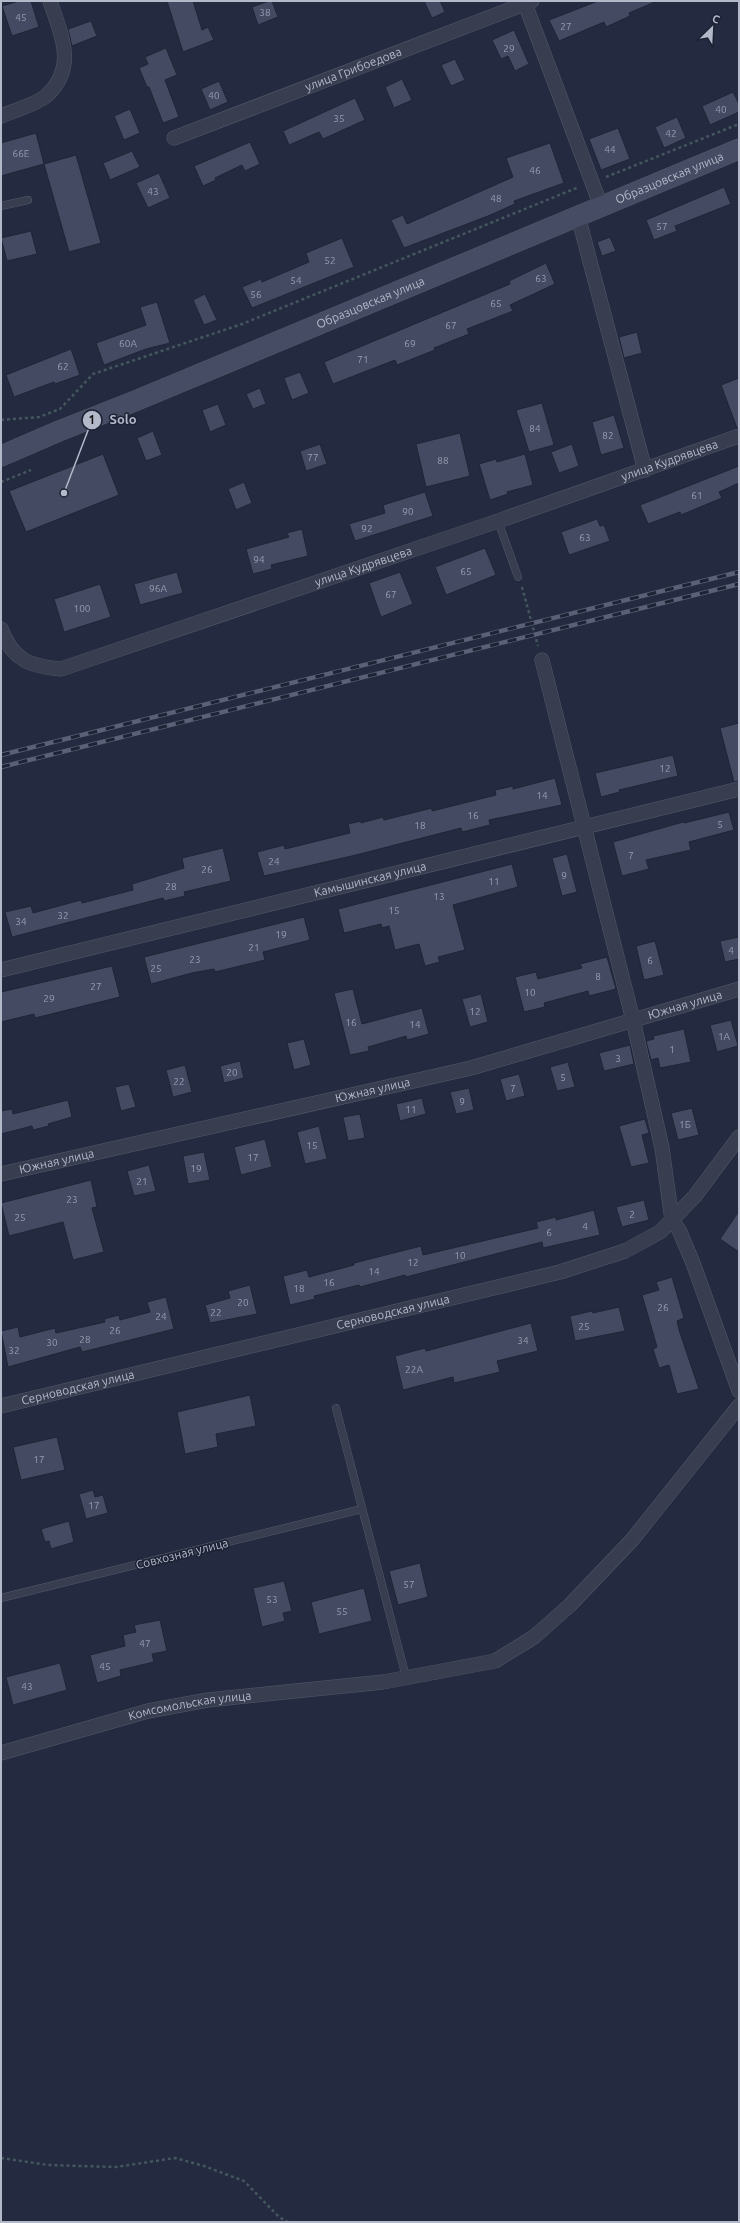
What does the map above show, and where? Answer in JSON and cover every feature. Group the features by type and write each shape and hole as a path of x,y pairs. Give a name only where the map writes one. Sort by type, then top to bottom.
{"main road":[{"name":"Образцовская улица","path":"1,456 739,149"}],"street":[{"path":"1,116 46,96 58,80 66,59 65,49 50,1"},
{"path":"527,2 601,206"},
{"name":"улица Грибоедова","path":"174,138 527,2"},
{"path":"578,216 645,470"},
{"name":"улица Кудрявцева","path":"1,629 4,638 28,664 61,669 498,521 739,436"},
{"path":"542,660 633,1020 662,1148 672,1220 679,1230 693,1263 739,1390"},
{"name":"Камышинская улица","path":"1,970 739,789"},
{"name":"Южная улица","path":"1,1174 471,1068 739,989"},
{"name":"Серноводская улица","path":"1,1406 560,1272 625,1251 660,1232 672,1220 695,1196 739,1137"},
{"name":"Комсомольская улица","path":"1,1753 148,1711 208,1700 383,1682 494,1661 534,1637 570,1605 632,1540 739,1406"}],"lane":[{"path":"1,206 28,200"},
{"path":"498,521 518,577"},
{"path":"336,1408 406,1677"},
{"name":"Совхозная улица","path":"1,1598 362,1509"}],"path":[{"path":"1,420 40,417 60,409 93,374 242,324 739,124"},
{"path":"1,482 31,470"},
{"path":"518,577 542,660"},
{"path":"1,2158 48,2165 116,2168 175,2158 204,2166 244,2181 279,2217 288,2222"}],"building":[{"path":"19,1 31,1 39,27 12,36 2,6"},
{"path":"167,1 193,1 202,30 208,27 214,40 183,52"},
{"path":"272,1 278,17 258,25 252,7"},
{"path":"424,1 440,1 445,12 432,18"},
{"path":"598,1 657,1 629,13 630,16 606,27 604,22 559,41 549,20"},
{"path":"91,21 97,36 72,46 68,29"},
{"path":"514,30 529,64 515,71 508,56 501,59 492,40"},
{"path":"166,48 177,75 165,80 179,117 163,123 149,87 147,87 139,68 148,64 145,57"},
{"path":"455,59 465,80 451,86 441,65"},
{"path":"402,79 412,100 394,108 385,87"},
{"path":"219,81 228,102 210,110 201,89"},
{"path":"733,92 739,104 739,112 710,125 702,106"},
{"path":"355,98 365,120 323,139 319,132 289,145 283,131"},
{"path":"130,109 140,133 124,140 114,116"},
{"path":"677,117 686,138 664,148 655,127"},
{"path":"618,128 630,159 601,170 589,139"},
{"path":"36,133 44,164 1,176 1,143"},
{"path":"250,142 260,164 245,171 242,165 215,178 216,180 203,186 194,166"},
{"path":"550,143 564,183 514,201 515,204 488,216 404,248 391,220 403,215 407,224 513,177 506,158"},
{"path":"132,151 140,167 110,180 103,163"},
{"path":"76,155 101,243 69,252 44,164"},
{"path":"159,173 170,198 148,208 136,183"},
{"path":"724,187 731,204 675,226 677,231 654,240 646,220"},
{"path":"31,231 37,254 7,261 1,238"},
{"path":"610,237 616,251 602,256 597,242"},
{"path":"342,238 354,267 252,308 242,287 261,279 262,282 309,262 306,253"},
{"path":"546,263 555,284 510,305 513,311 467,329 469,334 434,348 435,350 397,365 395,360 333,384 324,362 510,284 509,281"},
{"path":"205,294 217,320 204,325 193,300"},
{"path":"157,302 170,343 146,349 104,365 96,343 146,325 140,307"},
{"path":"637,332 642,353 624,358 619,337"},
{"path":"71,349 80,375 55,384 54,382 14,397 6,375"},
{"path":"300,372 309,393 292,400 284,378"},
{"path":"739,378 739,428 737,428 721,385"},
{"path":"260,388 266,404 253,409 246,394"},
{"path":"542,403 554,445 529,452 516,410"},
{"path":"218,404 226,425 210,432 202,410"},
{"path":"614,415 624,448 601,455 592,422"},
{"path":"153,431 162,455 146,461 137,438"},
{"path":"460,433 470,476 426,487 416,444"},
{"path":"320,444 327,464 306,471 300,451"},
{"path":"572,444 579,466 559,473 551,452"},
{"path":"103,454 119,495 26,532 9,491"},
{"path":"525,454 533,485 507,492 508,494 490,500 479,464 496,459 497,462"},
{"path":"739,466 739,483 719,492 722,498 681,515 680,512 648,524 640,505"},
{"path":"244,482 252,503 236,510 228,489"},
{"path":"425,492 433,516 355,541 349,524 385,513 383,505"},
{"path":"597,519 600,526 604,525 610,541 569,555 561,532"},
{"path":"302,529 308,556 271,565 272,569 253,574 246,549 289,537 287,533"},
{"path":"485,548 496,575 446,595 435,567"},
{"path":"177,572 183,593 140,605 134,584"},
{"path":"400,572 413,604 381,617 369,583"},
{"path":"100,584 111,617 64,632 54,599"},
{"path":"739,723 739,781 734,782 720,728"},
{"path":"673,755 678,776 619,790 620,792 601,797 595,773"},
{"path":"555,778 562,805 489,820 490,825 462,832 461,828 356,855 264,876 257,852 284,845 285,849 350,833 348,824 361,821 361,823 383,817 384,820 432,808 432,811 496,795 495,790 513,786 513,789"},
{"path":"729,812 734,830 689,842 691,850 646,860 649,869 622,876 613,842 683,822"},
{"path":"223,848 231,881 184,892 185,896 164,901 163,898 12,937 5,912 31,906 33,913 81,900 82,903 133,890 132,884 184,868 182,858"},
{"path":"567,854 577,892 562,896 552,858"},
{"path":"512,864 518,887 453,905 465,950 438,957 440,962 425,966 419,944 395,950 389,926 382,928 381,924 344,933 338,909"},
{"path":"304,917 310,940 263,952 265,960 215,972 214,969 192,973 151,984 144,957"},
{"path":"739,937 739,959 725,962 720,941"},
{"path":"655,941 664,975 644,980 636,946"},
{"path":"607,957 616,989 589,996 588,991 544,1003 545,1007 524,1012 515,977 536,972 538,979 582,968 580,964"},
{"path":"112,966 120,997 35,1018 34,1014 1,1022 1,992"},
{"path":"353,989 362,1024 422,1008 429,1034 407,1040 406,1036 368,1047 369,1051 350,1055 334,993"},
{"path":"481,994 488,1022 470,1027 462,999"},
{"path":"731,1020 738,1046 717,1052 710,1025"},
{"path":"684,1029 691,1062 660,1068 658,1058 651,1060 646,1041 654,1039 653,1036"},
{"path":"304,1039 311,1065 294,1070 287,1043"},
{"path":"630,1045 634,1064 604,1071 599,1053"},
{"path":"240,1061 244,1078 224,1083 220,1066"},
{"path":"568,1062 575,1087 557,1091 550,1067"},
{"path":"185,1065 192,1092 173,1097 166,1070"},
{"path":"519,1074 525,1096 506,1101 500,1079"},
{"path":"129,1084 136,1107 121,1111 115,1087"},
{"path":"469,1088 474,1110 456,1114 450,1092"},
{"path":"422,1098 426,1114 400,1121 396,1104"},
{"path":"68,1100 72,1117 48,1124 49,1126 33,1130 32,1126 1,1134 1,1111 12,1109 13,1114"},
{"path":"692,1108 699,1135 678,1140 671,1113"},
{"path":"360,1114 365,1138 348,1141 343,1117"},
{"path":"645,1119 649,1133 642,1135 649,1163 631,1167 619,1126"},
{"path":"319,1126 327,1159 305,1164 297,1132"},
{"path":"265,1139 272,1167 241,1175 234,1147"},
{"path":"204,1152 210,1180 188,1184 183,1156"},
{"path":"149,1165 156,1191 134,1196 127,1171"},
{"path":"91,1180 97,1207 92,1208 104,1252 73,1260 63,1222 9,1236 1,1203"},
{"path":"644,1200 649,1220 622,1227 616,1207"},
{"path":"594,1210 600,1235 543,1248 542,1242 406,1277 405,1275 360,1287 359,1285 314,1296 315,1299 290,1305 283,1276 307,1270 309,1277 354,1265 354,1263 421,1246 423,1255 538,1228 536,1222 556,1217 556,1220"},
{"path":"739,1211 739,1252 720,1239"},
{"path":"672,1277 684,1318 677,1321 699,1389 677,1394 669,1365 659,1368 653,1349 657,1347 642,1295 659,1290 656,1282"},
{"path":"250,1285 257,1314 210,1323 205,1305 230,1298 228,1291"},
{"path":"166,1297 174,1329 82,1352 80,1347 8,1367 1,1331 18,1327 20,1337 55,1328 56,1333 105,1322 104,1319 119,1315 120,1320 150,1312 147,1302"},
{"path":"619,1307 625,1331 575,1341 570,1316 592,1311 593,1313"},
{"path":"531,1323 538,1351 497,1361 500,1372 454,1383 453,1377 403,1390 395,1356 425,1348 426,1351"},
{"path":"250,1395 256,1426 216,1434 218,1447 185,1454 177,1412"},
{"path":"57,1437 65,1470 21,1480 13,1447"},
{"path":"93,1490 95,1497 103,1495 108,1513 86,1519 79,1494"},
{"path":"69,1521 74,1542 51,1549 49,1541 45,1542 41,1529"},
{"path":"420,1563 428,1597 398,1605 389,1571"},
{"path":"284,1581 292,1611 283,1613 285,1621 262,1627 253,1588"},
{"path":"364,1588 372,1621 319,1634 311,1602"},
{"path":"160,1620 167,1651 152,1654 154,1662 120,1670 121,1676 97,1683 90,1655 125,1646 123,1635 136,1632 134,1625"},
{"path":"60,1663 67,1690 13,1705 6,1677"}],"railway":[{"path":"1,755 739,572"},
{"path":"1,767 739,584"}],"place":[{"name":"Solo","path":"64,493"}]}
